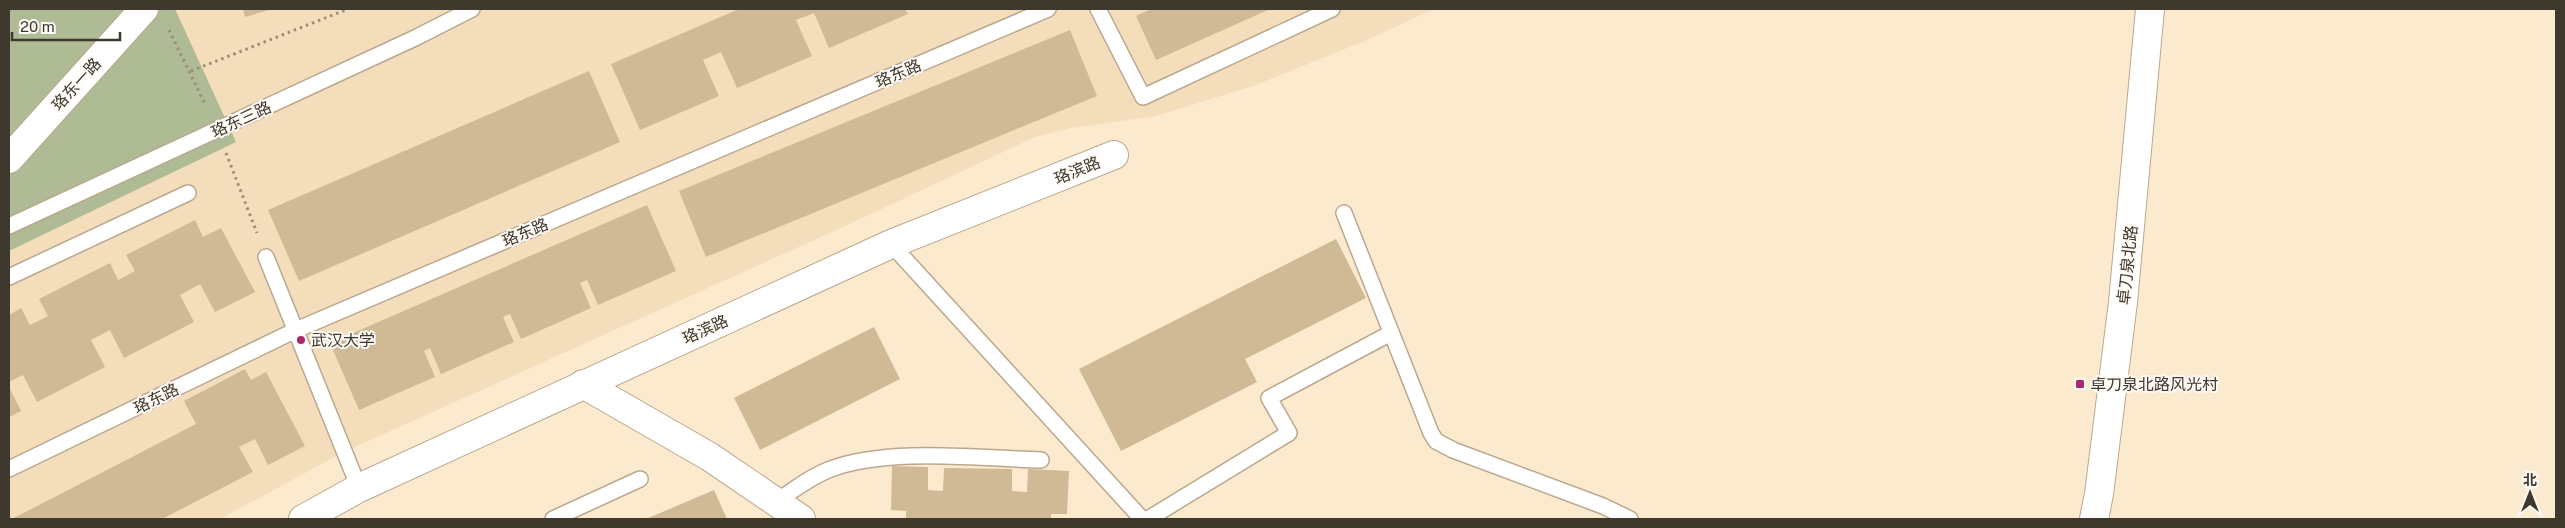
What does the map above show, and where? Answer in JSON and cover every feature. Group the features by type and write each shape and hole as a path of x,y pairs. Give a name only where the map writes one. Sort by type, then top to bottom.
{"street":[{"name":"珞东一路","path":"9,159 144,9"},
{"name":"卓刀泉北路","path":"2094,519 2099,494 2123,302 2150,9"},
{"name":"珞滨路","path":"310,517 359,488 891,244 1114,155"},
{"path":"583,384 710,457 792,514"}],"lane":[{"name":"珞东三路","path":"9,226 415,38 472,9"},
{"name":"珞东路","path":"9,469 296,330 1048,9"},
{"path":"1098,9 1144,97 1332,9"},
{"path":"9,276 188,193"},
{"path":"1344,213 1431,433 1436,441 1453,450 1603,506 1630,519"},
{"path":"891,244 1142,519"},
{"path":"266,257 359,488"},
{"path":"1148,519 1289,433 1269,398 1391,332"},
{"path":"792,514 806,480 830,469 859,462 920,457 1041,460"},
{"path":"553,519 640,479"}],"path":[{"path":"191,71 348,9"}],"shaded area":[{"name":"武汉大学","path":"9,9 1434,9 1365,41 1256,85 1156,116 1072,128 1035,137 841,228 344,452 220,519 9,519"}],"green space":[{"path":"9,9 175,9 236,142 9,251"}],"building":[{"path":"243,9 272,9 245,17"},
{"path":"739,9 905,9 908,14 829,48 814,13 796,20 812,56 737,88 721,52 703,60 719,96 640,130 611,64"},
{"path":"1151,9 1270,9 1156,60 1136,16"},
{"path":"1070,30 1097,96 706,257 679,191"},
{"path":"589,71 620,142 299,281 268,210"},
{"path":"647,205 676,271 598,305 587,280 580,283 591,308 521,339 510,314 503,317 514,342 441,374 430,348 424,351 435,377 359,410 330,343"},
{"path":"195,220 203,237 221,228 255,292 215,312 200,284 180,295 194,322 124,358 110,330 91,340 105,367 37,402 23,375 9,382 9,315 21,308 30,325 48,316 39,299 110,263 118,280 135,271 126,255"},
{"path":"1336,239 1366,298 1245,359 1257,382 1121,451 1079,369"},
{"path":"874,327 900,379 760,450 734,398"},
{"path":"245,369 251,380 266,372 305,446 268,465 255,439 239,447 253,472 162,519 12,519 196,424 184,401"},
{"path":"9,387 21,411 9,417"},
{"path":"892,466 928,467 928,490 943,491 944,468 1012,469 1012,491 1027,492 1028,469 1069,471 1067,514 1051,514 1051,519 906,519 906,511 891,510"},
{"path":"714,490 727,519 646,519"}],"place":[{"name":"武汉大学","path":"301,340"},
{"name":"卓刀泉北路风光村","path":"2080,384"}]}
